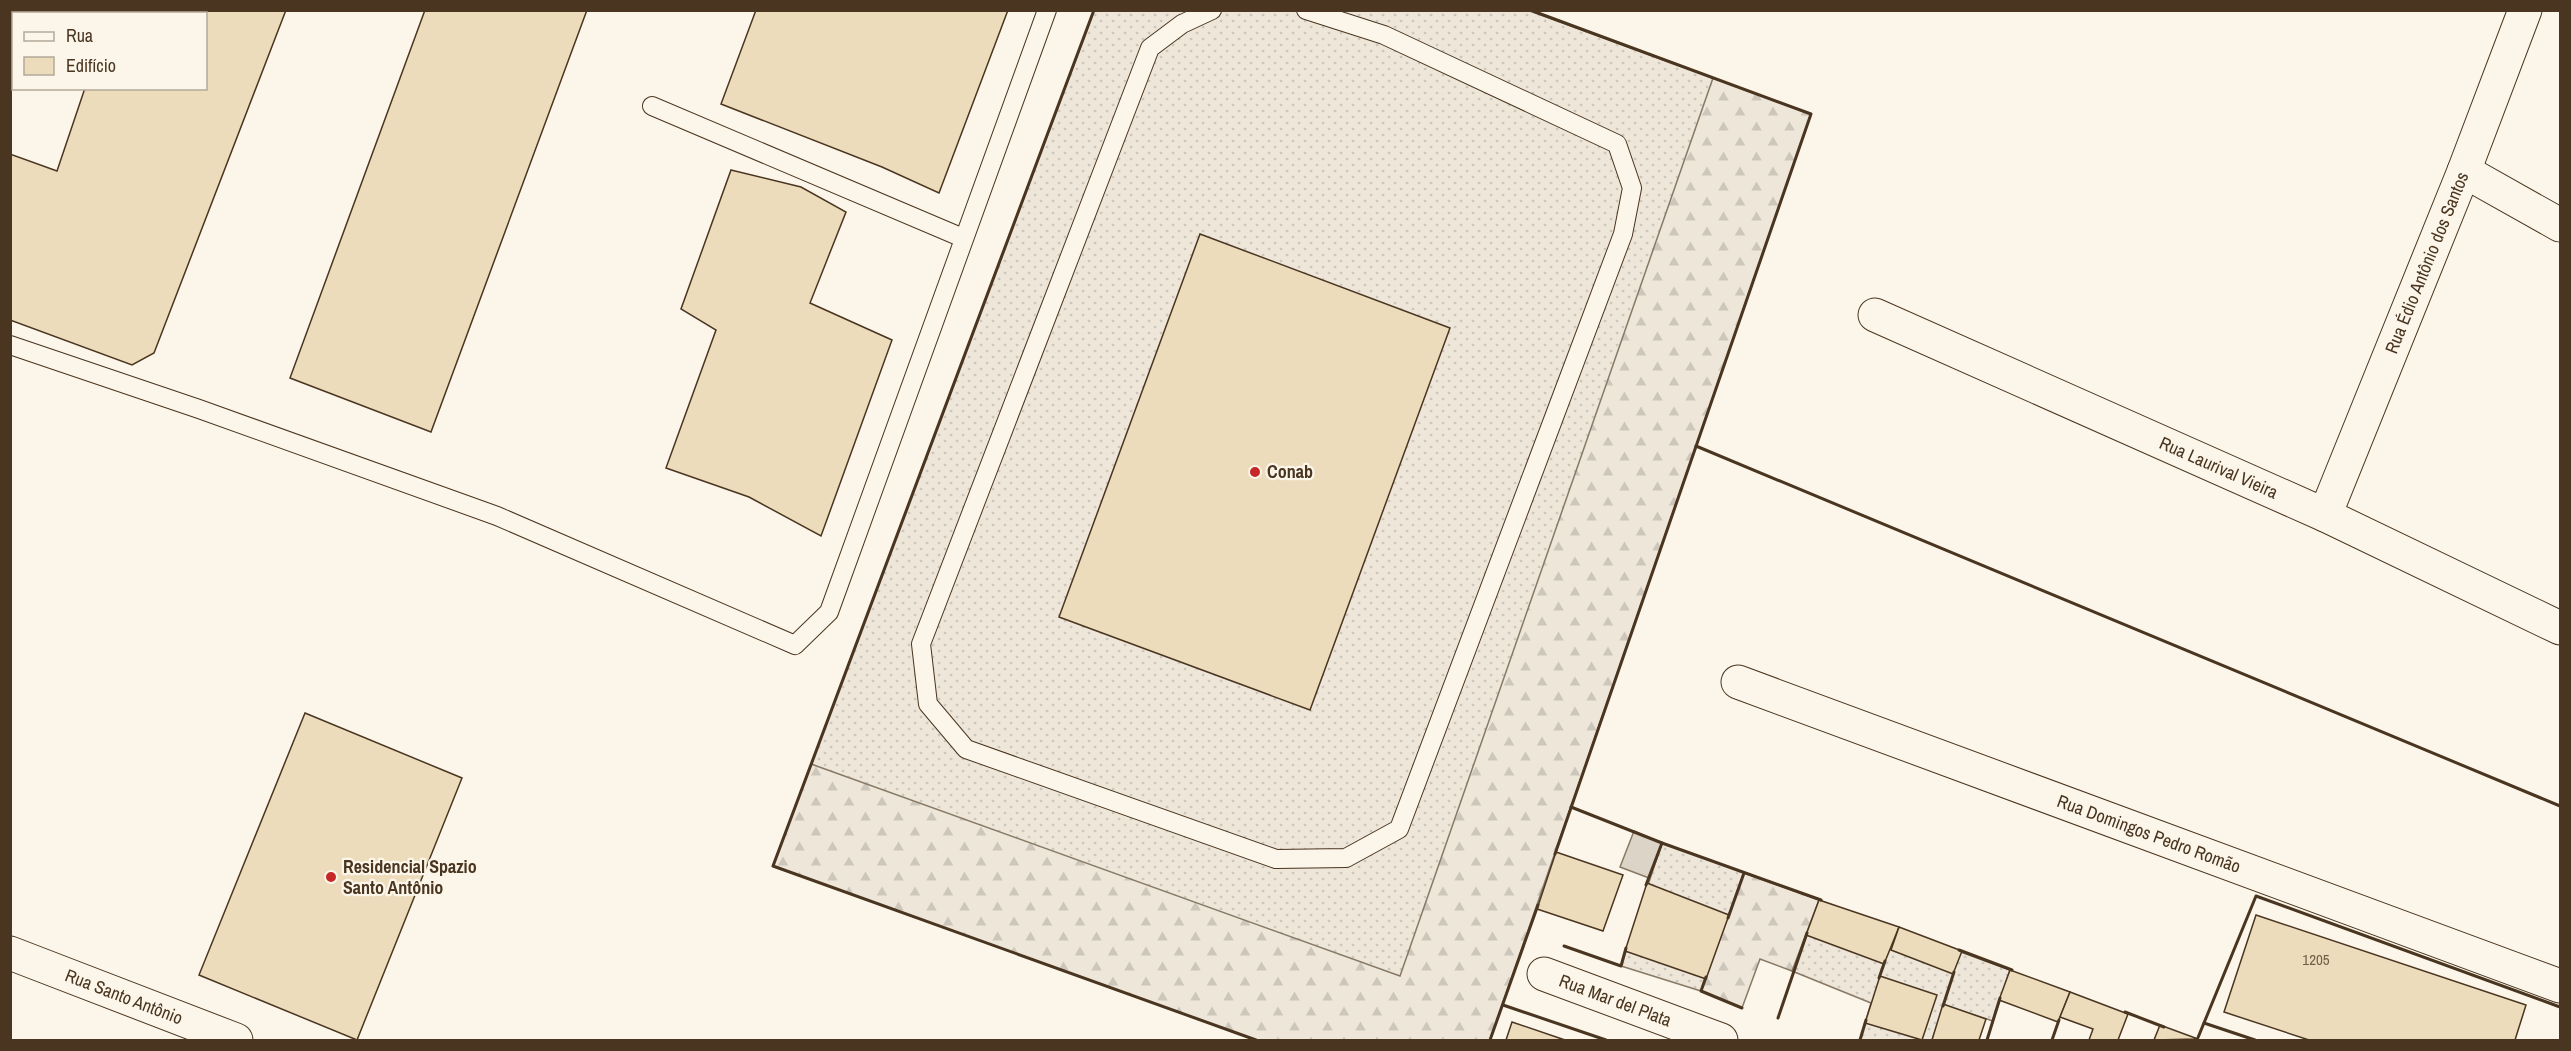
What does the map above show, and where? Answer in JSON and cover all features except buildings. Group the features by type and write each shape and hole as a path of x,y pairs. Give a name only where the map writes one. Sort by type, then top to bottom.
{"street":[{"name":"Rua Édio Antônio dos Santos","path":"2325,515 2464,171 2525,10"},
{"path":"2464,171 2560,225"},
{"name":"Rua Laurival Vieira","path":"1875,315 2325,515 2560,628"},
{"name":"Rua Domingos Pedro Romão","path":"1738,682 2560,986"},
{"name":"Rua Santo Antônio","path":"10,953 236,1041"},
{"name":"Rua Mar del Plata","path":"1544,974 1721,1041"}],"lane":[{"path":"10,345 200,409 497,516 795,645 829,612 1047,10"},
{"path":"1212,10 1182,24 1150,48 921,644 928,704 966,749 1276,859 1346,858 1399,829 1623,234 1632,188 1617,144 1384,35 1306,10"},
{"path":"652,106 963,238"}],"green space":[{"path":"1094,11 1530,11 1811,114 1490,1040 1256,1040 773,866"},
{"path":"1713,78 1811,114 1490,1040 1256,1040 773,866 811,764 1400,976"},
{"path":"1662,843 1744,873 1701,991 1621,966"},
{"path":"1744,873 1819,900 1792,971 1760,959 1742,1008 1701,991"},
{"path":"1819,900 2010,970 1993,1021 1944,1005 1932,1040 1860,1040 1871,1003 1792,971"}],"shaded area":[{"path":"1634,831 1662,843 1649,878 1620,867"}],"wall":[{"path":"1094,10 773,866 1256,1040"},
{"path":"1530,10 1811,114 1555,854"},
{"path":"1696,446 2560,806"},
{"path":"1571,807 1662,843 1821,900"},
{"path":"1646,885 1662,843"},
{"path":"1728,918 1744,873"},
{"path":"2197,1040 2256,896 2560,1007"},
{"path":"1490,1040 1538,905"},
{"path":"1778,1018 1807,933"},
{"path":"1564,946 1621,966 1626,948"},
{"path":"1959,950 2012,970"},
{"path":"1879,978 1885,961"},
{"path":"1943,1006 1954,972"},
{"path":"1706,977 1701,991 1742,1008"},
{"path":"1987,1040 2000,998"},
{"path":"1503,1005 1606,1040"},
{"path":"2125,1012 2164,1027"},
{"path":"1860,1040 1866,1020"},
{"path":"2052,1040 2059,1020"},
{"path":"2204,1023 2255,1040"}],"place":[{"name":"Conab","path":"1255,472"},
{"name":"Residencial Spazio Santo Antônio","path":"331,877"}]}
